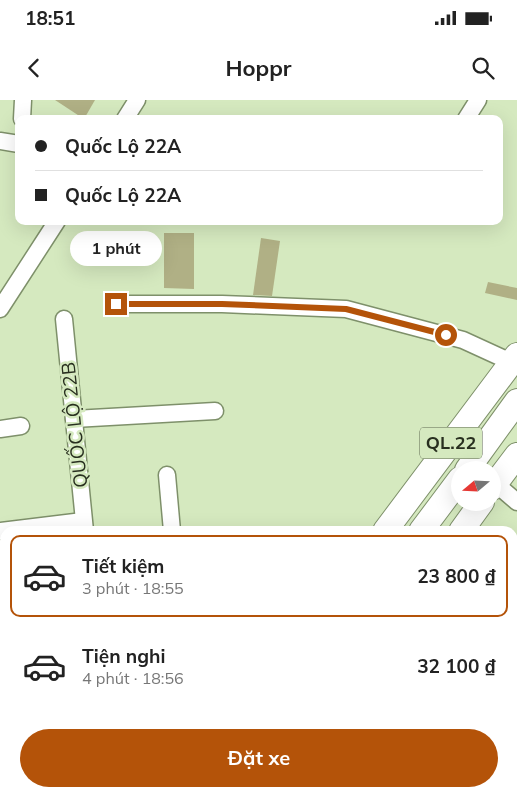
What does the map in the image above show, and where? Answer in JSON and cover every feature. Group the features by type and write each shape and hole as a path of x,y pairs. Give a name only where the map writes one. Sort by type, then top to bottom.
{"highway":[{"name":"QL.22","path":"389,526 514,358"},
{"name":"QL.22","path":"473,461 517,402"},
{"name":"QL.22","path":"500,461 517,425"},
{"name":"QL.22","path":"501,471 517,455"},
{"name":"QL.22","path":"425,526 451,491"},
{"path":"444,526 454,511"},
{"path":"465,526 475,511"}],"street":[{"path":"22,100 22,115"},
{"path":"128,115 137,100"},
{"path":"469,115 478,100"},
{"path":"0,142 15,144"},
{"path":"0,309 54,225"},
{"path":"116,304 222,304 346,309 463,340 514,358"},
{"name":"QUỐC LỘ 22B","path":"64,319 84,526"},
{"path":"74,419 214,411"},
{"path":"0,429 21,426"},
{"path":"167,475 172,526"},
{"path":"501,489 517,502"}],"building":[{"path":"55,100 95,100 86,115 78,115"},
{"path":"164,233 194,233 194,289 164,288"},
{"path":"261,238 280,241 272,296 253,295"},
{"path":"488,282 517,288 517,300 485,293"}],"route":[{"path":"116,304 222,304 346,309 446,335"}]}
